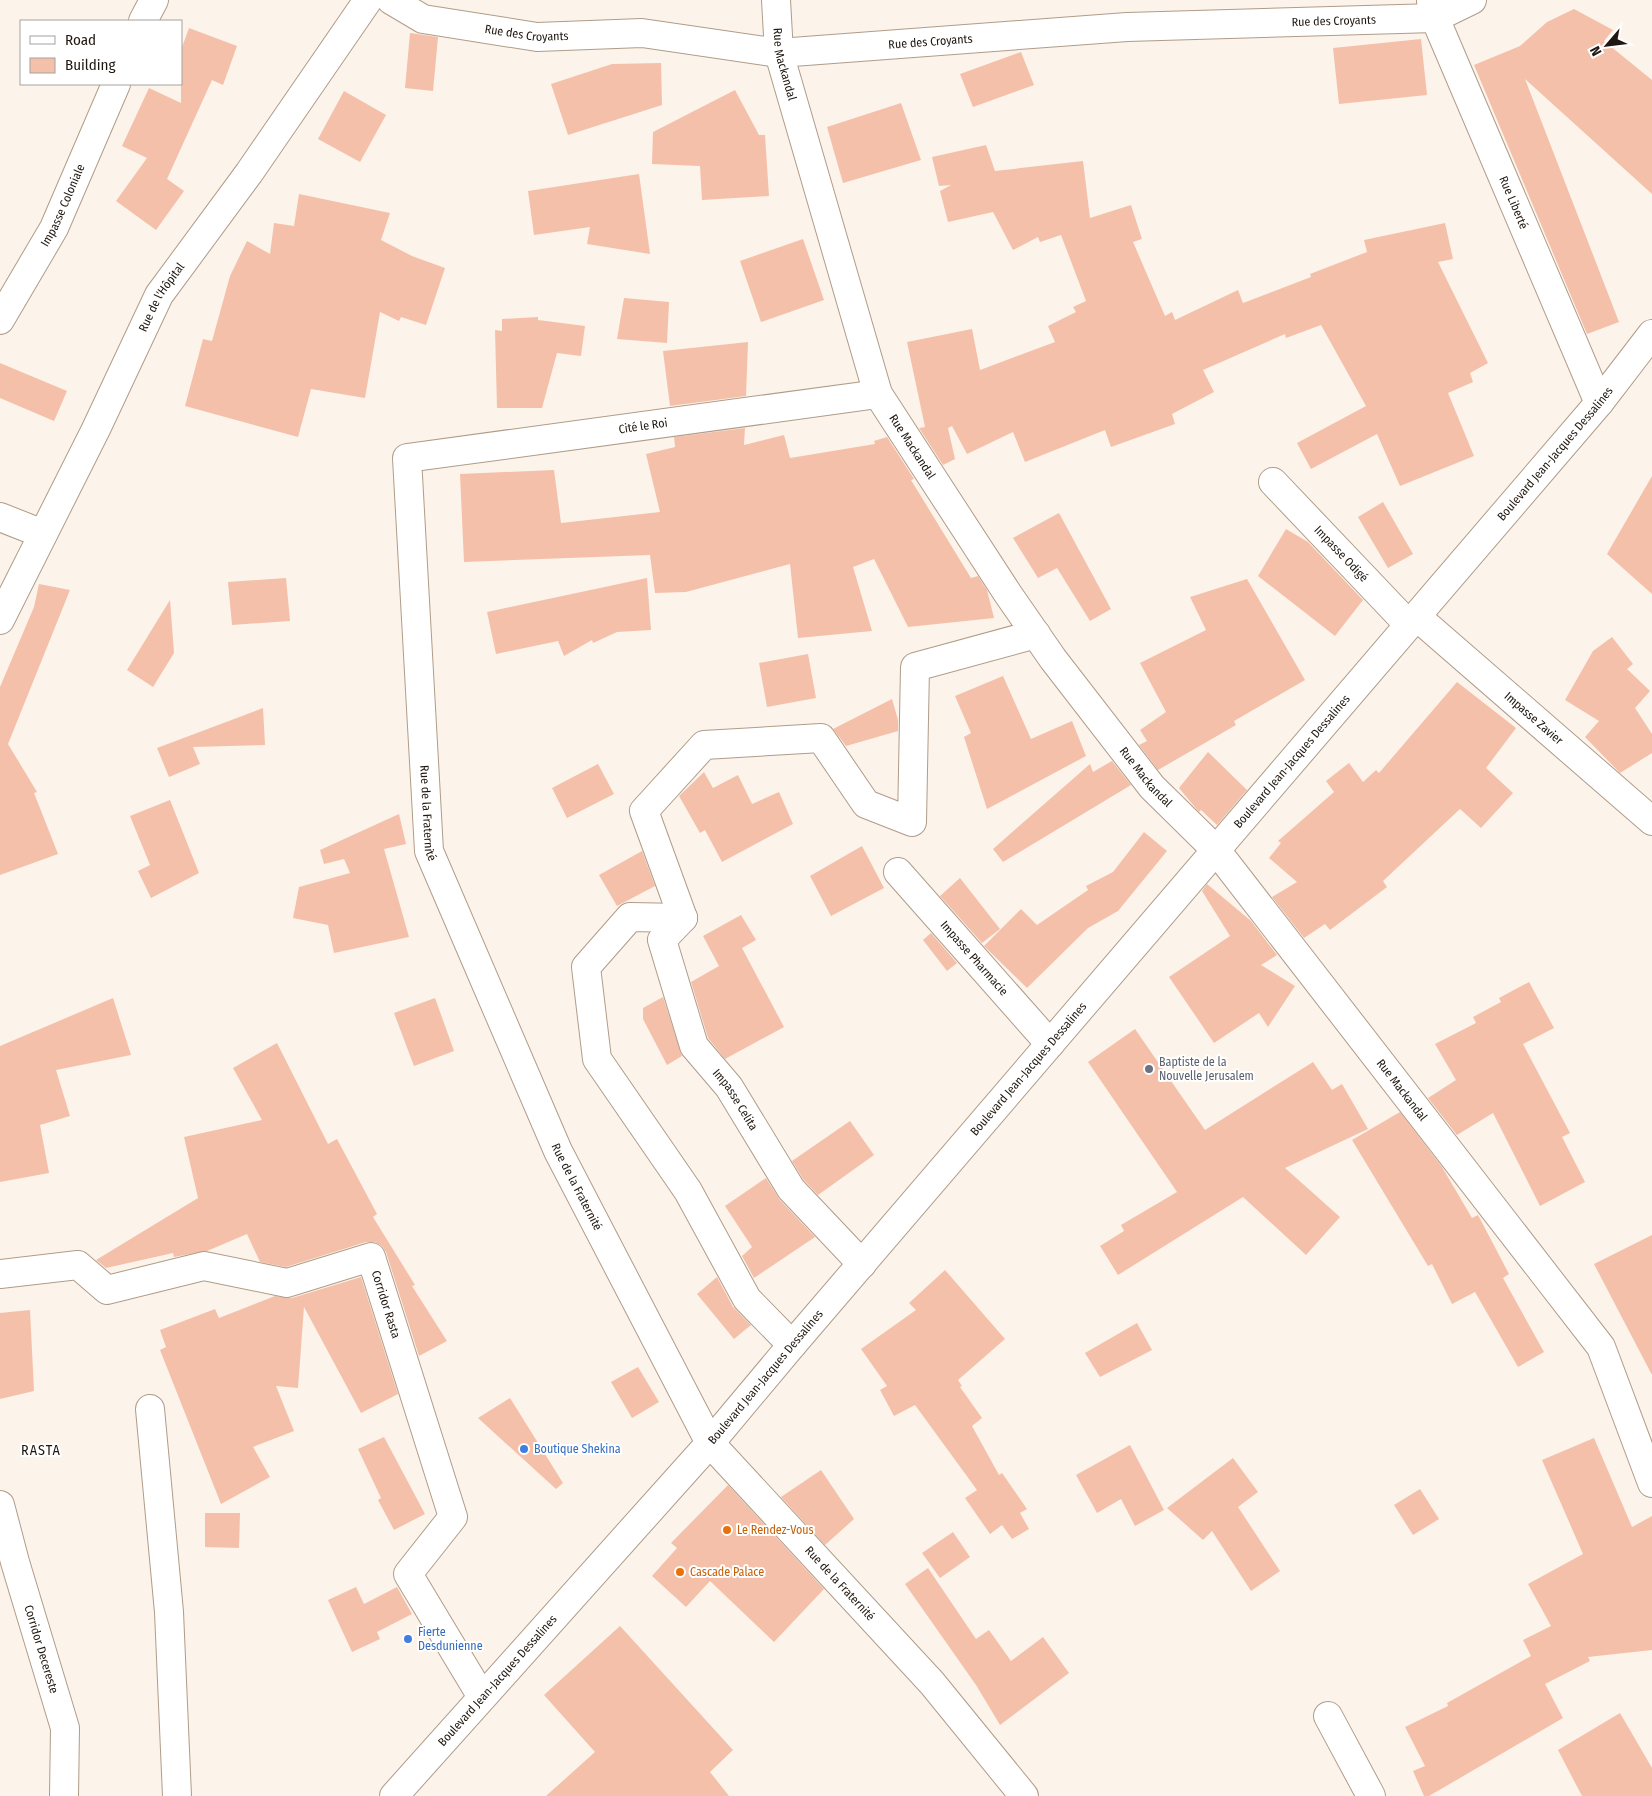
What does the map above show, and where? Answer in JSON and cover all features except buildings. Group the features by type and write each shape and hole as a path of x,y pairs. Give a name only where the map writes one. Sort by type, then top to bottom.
{"street":[{"path":"144,20 154,0"},
{"name":"Rue de l'Hôpital","path":"0,620 96,429 159,294 249,173 368,0"},
{"name":"Rue des Croyants","path":"392,0 424,19 537,36 642,33 779,53 1127,27 1432,9 1472,0"},
{"name":"Rue Mackandal","path":"776,0 779,53 878,394 1008,594 1152,787 1216,850 1601,1347 1652,1483"},
{"name":"Rue Liberté","path":"1432,9 1599,403"},
{"name":"Impasse Coloniale","path":"0,320 54,228 116,85"},
{"name":"Boulevard Jean-Jacques Dessalines","path":"394,1796 710,1443 792,1344 1599,403 1652,334"},
{"name":"Cité le Roi","path":"407,458 878,394"},
{"name":"Rue de la Fraternité","path":"407,458 429,850 558,1151 710,1443 932,1683 1024,1796"},
{"name":"Impasse Odigé","path":"1273,482 1413,621"},
{"path":"0,517 43,534"},
{"name":"Impasse Zavier","path":"1413,621 1652,821"},
{"path":"792,1344 747,1300 688,1191 597,1058 586,967 630,917 683,918 644,811 704,745 821,738 866,804 912,822 915,667 1036,634"},
{"name":"Impasse Pharmacie","path":"898,872 1050,1044"},
{"name":"Impasse Celita","path":"683,918 662,940 694,1046 730,1087 791,1189 862,1264"},
{"name":"Corridor Rasta","path":"0,1274 78,1265 107,1290 204,1266 287,1283 371,1256 453,1517 408,1574 482,1698"},
{"path":"150,1409 169,1612 177,1796"},
{"name":"Corridor Decereste","path":"0,1505 15,1562 65,1728 64,1796"},
{"path":"1328,1716 1371,1796"}],"place":[{"name":"Baptiste de la Nouvelle Jerusalem","path":"1149,1069"},
{"name":"Boutique Shekina","path":"524,1449"},
{"name":"Le Rendez-Vous","path":"727,1530"},
{"name":"Cascade Palace","path":"680,1572"},
{"name":"Fierte Desdunienne","path":"408,1639"}],"district":[{"name":"RASTA","path":"41,1450"}]}
